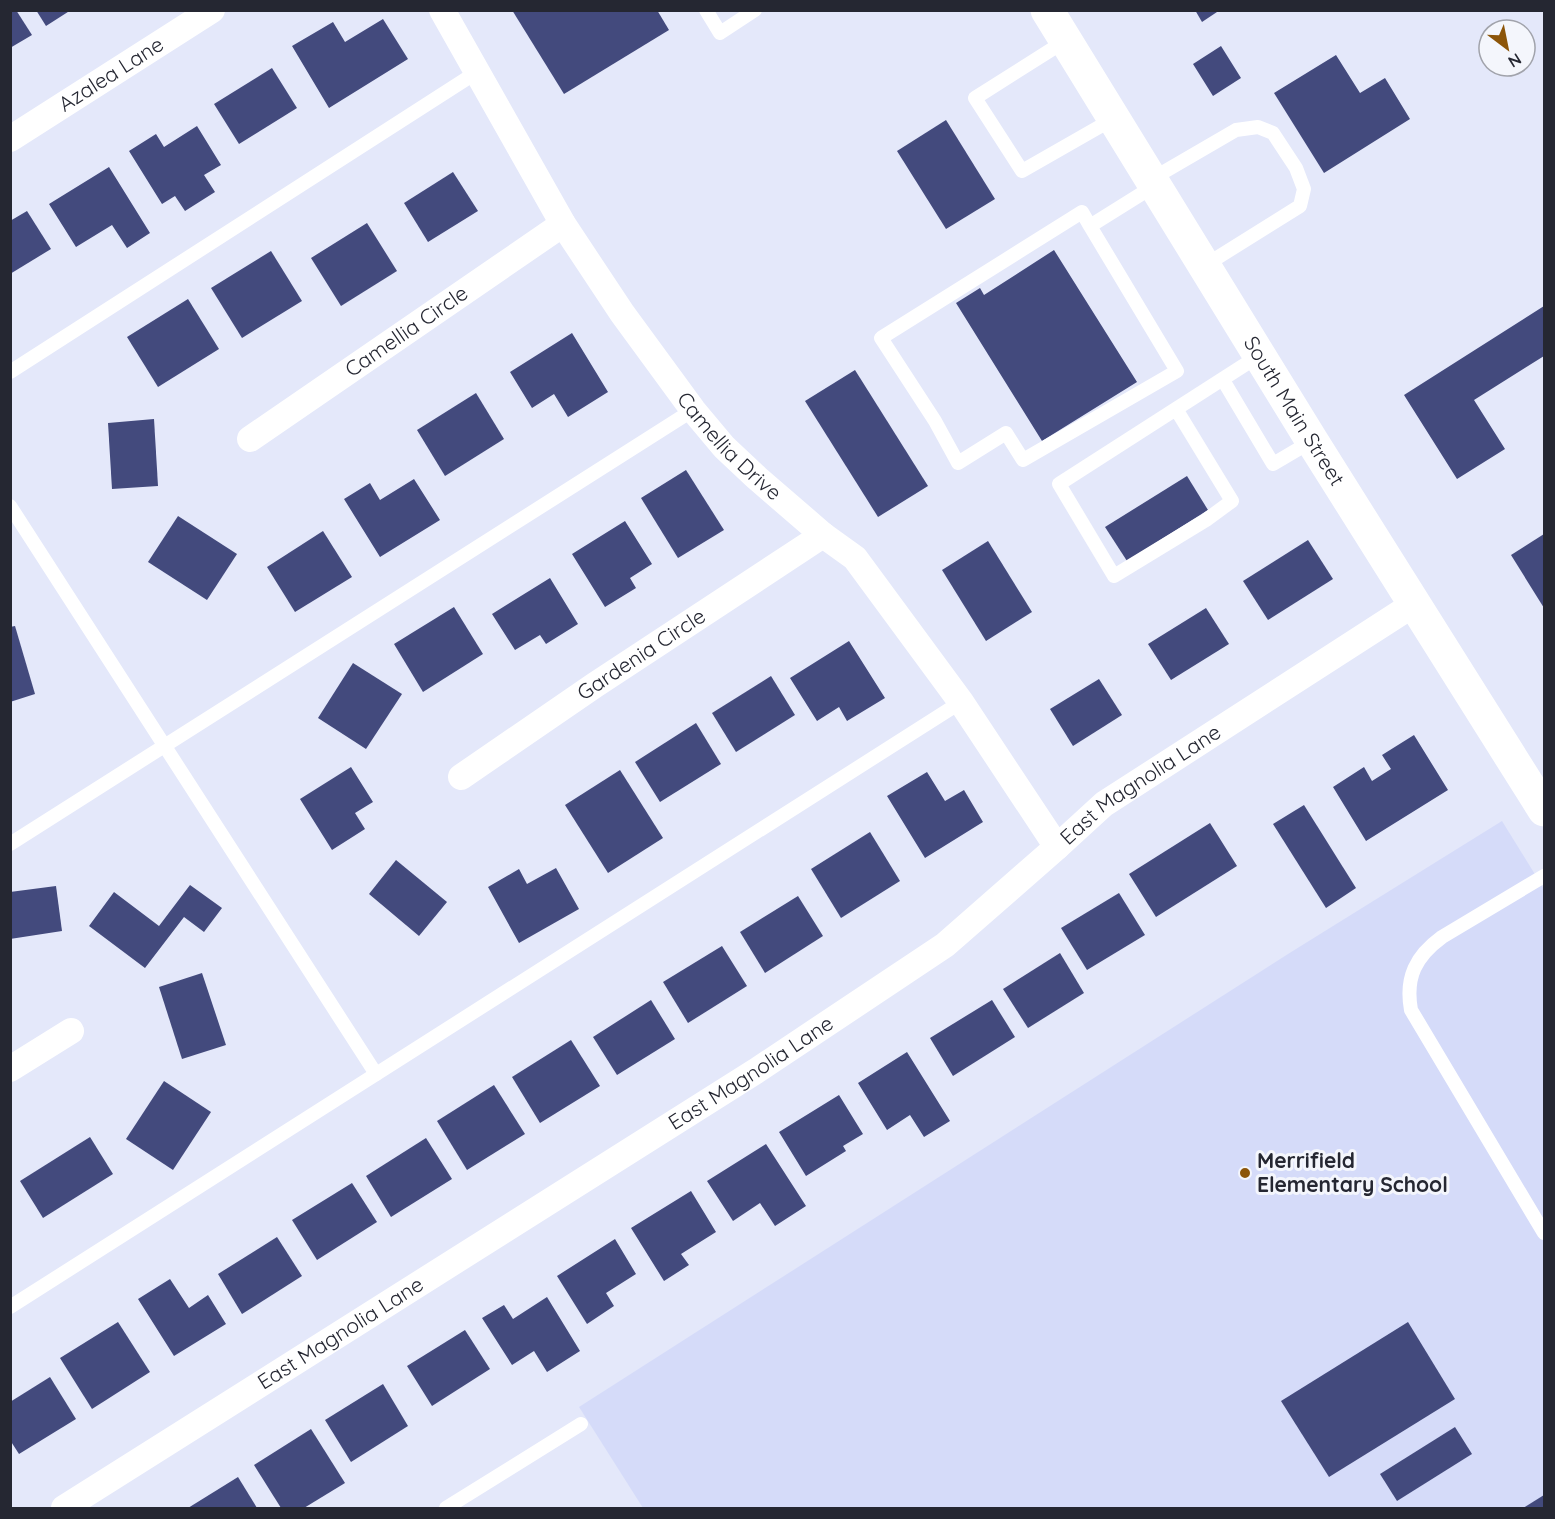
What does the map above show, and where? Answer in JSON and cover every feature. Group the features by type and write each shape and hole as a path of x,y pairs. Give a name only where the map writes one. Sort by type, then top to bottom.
{"main road":[{"name":"South Main Street","path":"1047,10 1312,441 1545,810"}],"street":[{"name":"Azalea Lane","path":"10,138 212,10"},
{"name":"Camellia Drive","path":"442,10 563,224 621,313 693,410 733,454 823,535 855,558 961,702 1057,847"},
{"name":"Camellia Circle","path":"250,439 563,224"},
{"name":"Gardenia Circle","path":"461,777 823,535"},
{"name":"East Magnolia Lane","path":"64,1509 786,1051 945,945 1104,804 1414,604"},
{"path":"10,1069 71,1031"}],"lane":[{"path":"706,10 720,33 755,10"},
{"path":"1065,41 975,98 1022,171 1113,119"},
{"path":"10,372 477,72"},
{"path":"1090,226 1152,183 1236,130 1258,127 1273,133 1296,168 1304,189 1300,206 1204,266"},
{"path":"1082,212 1090,226 1177,371 1023,460 1006,433 958,463 935,421 881,338 1082,212"},
{"path":"1176,410 1232,501 1206,520 1114,576 1059,484 1260,356"},
{"path":"1222,380 1274,464 1312,441"},
{"path":"10,843 693,410"},
{"path":"10,506 376,1074"},
{"path":"10,1307 961,702"},
{"path":"1545,876 1429,947 1419,959 1412,974 1409,998 1411,1010 1545,1233"},
{"path":"446,1509 581,1424"}],"shaded area":[{"name":"Merrifield Elementary School","path":"1502,821 1544,889 1544,1508 643,1508 579,1407 1288,954"}],"building":[{"path":"10,10 16,10 32,35 10,48"},
{"path":"36,10 71,10 46,26"},
{"path":"512,10 657,10 669,30 564,94"},
{"path":"1195,10 1220,10 1202,22"},
{"path":"383,19 408,59 329,108 292,46 333,22 345,42"},
{"path":"1221,46 1241,78 1213,96 1193,64"},
{"path":"1336,55 1360,93 1385,78 1410,119 1324,173 1274,93"},
{"path":"272,68 297,108 239,144 214,104"},
{"path":"946,120 995,199 946,229 897,151"},
{"path":"197,126 221,165 204,175 215,192 185,211 175,196 162,204 129,151 156,134 164,147"},
{"path":"109,167 150,233 127,248 112,225 76,247 49,204"},
{"path":"453,172 478,211 428,242 404,203"},
{"path":"27,211 51,249 10,274 10,221"},
{"path":"367,223 397,271 341,306 311,258"},
{"path":"1054,250 1137,382 1042,441 956,303 980,288 984,295"},
{"path":"271,251 302,301 242,338 211,288"},
{"path":"188,299 219,349 158,387 127,337"},
{"path":"1544,306 1544,356 1474,400 1505,449 1457,479 1404,395"},
{"path":"572,333 608,392 568,417 554,394 532,408 510,372"},
{"path":"855,370 928,486 878,517 805,401"},
{"path":"476,393 504,439 445,476 417,430"},
{"path":"154,419 158,486 112,489 108,423"},
{"path":"686,470 724,530 678,558 641,498"},
{"path":"1187,476 1208,510 1127,561 1105,527"},
{"path":"414,479 440,520 380,557 344,499 370,483 380,500"},
{"path":"178,516 237,554 207,600 148,562"},
{"path":"625,521 652,564 630,578 636,588 605,607 572,554"},
{"path":"323,531 352,577 295,612 267,567"},
{"path":"1544,534 1544,608 1511,555"},
{"path":"1308,540 1333,579 1268,620 1243,581"},
{"path":"988,541 1032,612 986,641 942,570"},
{"path":"550,578 578,624 546,644 540,635 515,650 492,614"},
{"path":"454,607 483,654 423,692 394,644"},
{"path":"1206,608 1229,644 1171,680 1148,644"},
{"path":"15,626 35,694 10,702 10,627"},
{"path":"849,641 885,698 847,721 839,707 817,721 790,678"},
{"path":"353,663 402,694 366,749 318,718"},
{"path":"771,676 795,715 736,752 712,713"},
{"path":"1099,679 1122,715 1073,746 1050,709"},
{"path":"696,723 721,764 660,802 635,762"},
{"path":"1414,735 1448,790 1366,841 1333,787 1364,767 1372,781 1391,769 1382,755"},
{"path":"351,767 373,802 355,813 365,829 332,850 300,799"},
{"path":"620,770 663,838 608,873 565,805"},
{"path":"927,772 945,801 964,790 983,822 925,858 887,796"},
{"path":"1304,805 1356,888 1326,908 1273,824"},
{"path":"1210,823 1237,866 1156,917 1129,874"},
{"path":"870,832 900,881 841,918 811,869"},
{"path":"396,860 447,902 419,936 369,894"},
{"path":"556,868 579,909 519,943 488,887 519,869 527,884"},
{"path":"190,885 222,908 204,932 184,917 145,968 89,926 114,892 159,926"},
{"path":"56,886 62,931 10,939 10,892"},
{"path":"1119,893 1145,935 1087,970 1061,928"},
{"path":"798,896 823,936 765,973 740,932"},
{"path":"722,946 747,986 688,1023 663,982"},
{"path":"1060,953 1084,993 1028,1028 1003,989"},
{"path":"202,973 226,1045 182,1059 159,987"},
{"path":"651,1000 675,1039 617,1075 593,1037"},
{"path":"992,1000 1015,1037 953,1076 930,1038"},
{"path":"571,1040 600,1086 540,1123 512,1077"},
{"path":"907,1052 950,1121 924,1137 910,1115 887,1130 858,1083"},
{"path":"164,1081 211,1112 173,1170 126,1139"},
{"path":"494,1085 525,1134 467,1170 437,1121"},
{"path":"839,1095 863,1134 843,1146 846,1151 806,1176 779,1132"},
{"path":"90,1137 113,1174 43,1218 20,1181"},
{"path":"426,1138 452,1179 391,1217 366,1176"},
{"path":"766,1144 806,1206 775,1226 760,1203 733,1221 707,1181"},
{"path":"352,1183 377,1222 317,1260 292,1220"},
{"path":"691,1191 716,1232 681,1254 689,1265 664,1281 631,1228"},
{"path":"277,1237 302,1276 242,1314 218,1274"},
{"path":"615,1239 636,1274 606,1293 614,1306 587,1324 557,1276"},
{"path":"170,1279 189,1308 208,1295 226,1324 174,1356 138,1299"},
{"path":"547,1297 580,1351 547,1372 534,1351 512,1365 482,1318 504,1305 513,1319"},
{"path":"118,1322 150,1372 92,1409 60,1358"},
{"path":"1408,1322 1455,1399 1329,1477 1281,1401"},
{"path":"465,1330 490,1369 432,1406 407,1366"},
{"path":"50,1377 76,1419 19,1454 10,1440 10,1402"},
{"path":"383,1384 408,1426 351,1462 325,1420"},
{"path":"1455,1427 1472,1454 1397,1501 1380,1474"},
{"path":"311,1429 345,1483 304,1508 281,1508 254,1465"},
{"path":"238,1477 257,1508 188,1508"},
{"path":"1544,1495 1544,1508 1523,1508"}],"place":[{"name":"Merrifield Elementary School","path":"1245,1173"}]}
